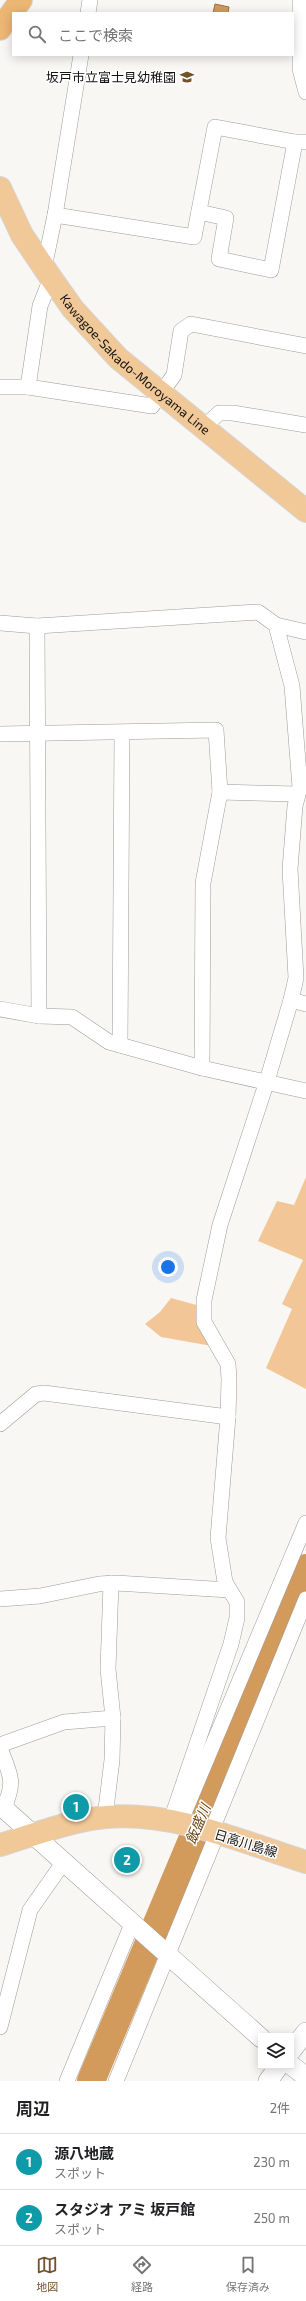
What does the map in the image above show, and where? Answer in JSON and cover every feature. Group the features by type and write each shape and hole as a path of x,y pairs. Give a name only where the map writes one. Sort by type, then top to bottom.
{"highway":[{"path":"12,12 21,0"},
{"path":"0,29 12,12"}],"main road":[{"name":"Kawagoe-Sakado-Moroyama Line","path":"0,188 22,235 48,273 73,309 118,358 306,511"},
{"name":"日高川島線","path":"0,1845 32,1835 105,1817 138,1816 179,1822 306,1862"}],"street":[{"path":"88,12 90,0"},
{"path":"300,0 303,69 306,92"},
{"path":"28,387 40,306 48,273 55,215 81,56"},
{"path":"55,215 194,237 215,127 301,142 271,270 219,259 226,218 199,212"},
{"path":"0,387 28,387 152,406 174,375 181,331 191,324 306,346"},
{"path":"203,428 220,413 233,413 306,425"},
{"path":"0,623 37,626 258,612 276,625 306,632"},
{"path":"179,1822 231,1644 237,1618 237,1602 225,1582 218,1538 228,1417 228,1364 204,1322 204,1300 220,1225 267,1082 296,978 300,914 290,869 297,794 300,787 292,686 276,625"},
{"path":"37,626 39,1016"},
{"path":"0,734 122,733 216,730 220,792 203,884 202,1068"},
{"path":"120,1045 122,733"},
{"path":"220,792 297,794"},
{"path":"291,1000 306,1004"},
{"path":"0,1009 39,1016 72,1017 109,1042 202,1068 306,1091"},
{"path":"0,1424 36,1394 44,1393 228,1417"},
{"path":"179,1822 306,1523"},
{"path":"0,1599 40,1596 98,1584 111,1583 229,1590"},
{"path":"105,1817 112,1760 113,1718 108,1669 111,1583"},
{"path":"116,2081 164,1952 306,1599"},
{"path":"0,1745 64,1722 113,1718"},
{"path":"0,1748 11,1778 11,1790 2,1806 63,1863 258,2035"},
{"path":"0,2027 30,1910 63,1863"},
{"path":"67,2081 135,1927"},
{"path":"294,2047 306,2032"},
{"path":"294,2067 306,2077"},
{"path":"268,2081 277,2069"}],"shaded area":[{"path":"215,4 229,7 228,12 213,12"},
{"path":"306,1177 306,1389 266,1368 292,1309 282,1304 303,1260 258,1241 277,1201 294,1205"},
{"path":"171,1298 200,1306 212,1346 161,1337 145,1324 160,1312"}],"waterway":[{"name":"飯盛川","path":"91,2081 306,1568"}],"place":[{"name":"坂戸市立富士見幼稚園","path":"187,77"},
{"name":"源八地蔵","path":"76,1807"},
{"name":"スタジオ アミ 坂戸館","path":"127,1860"}]}
